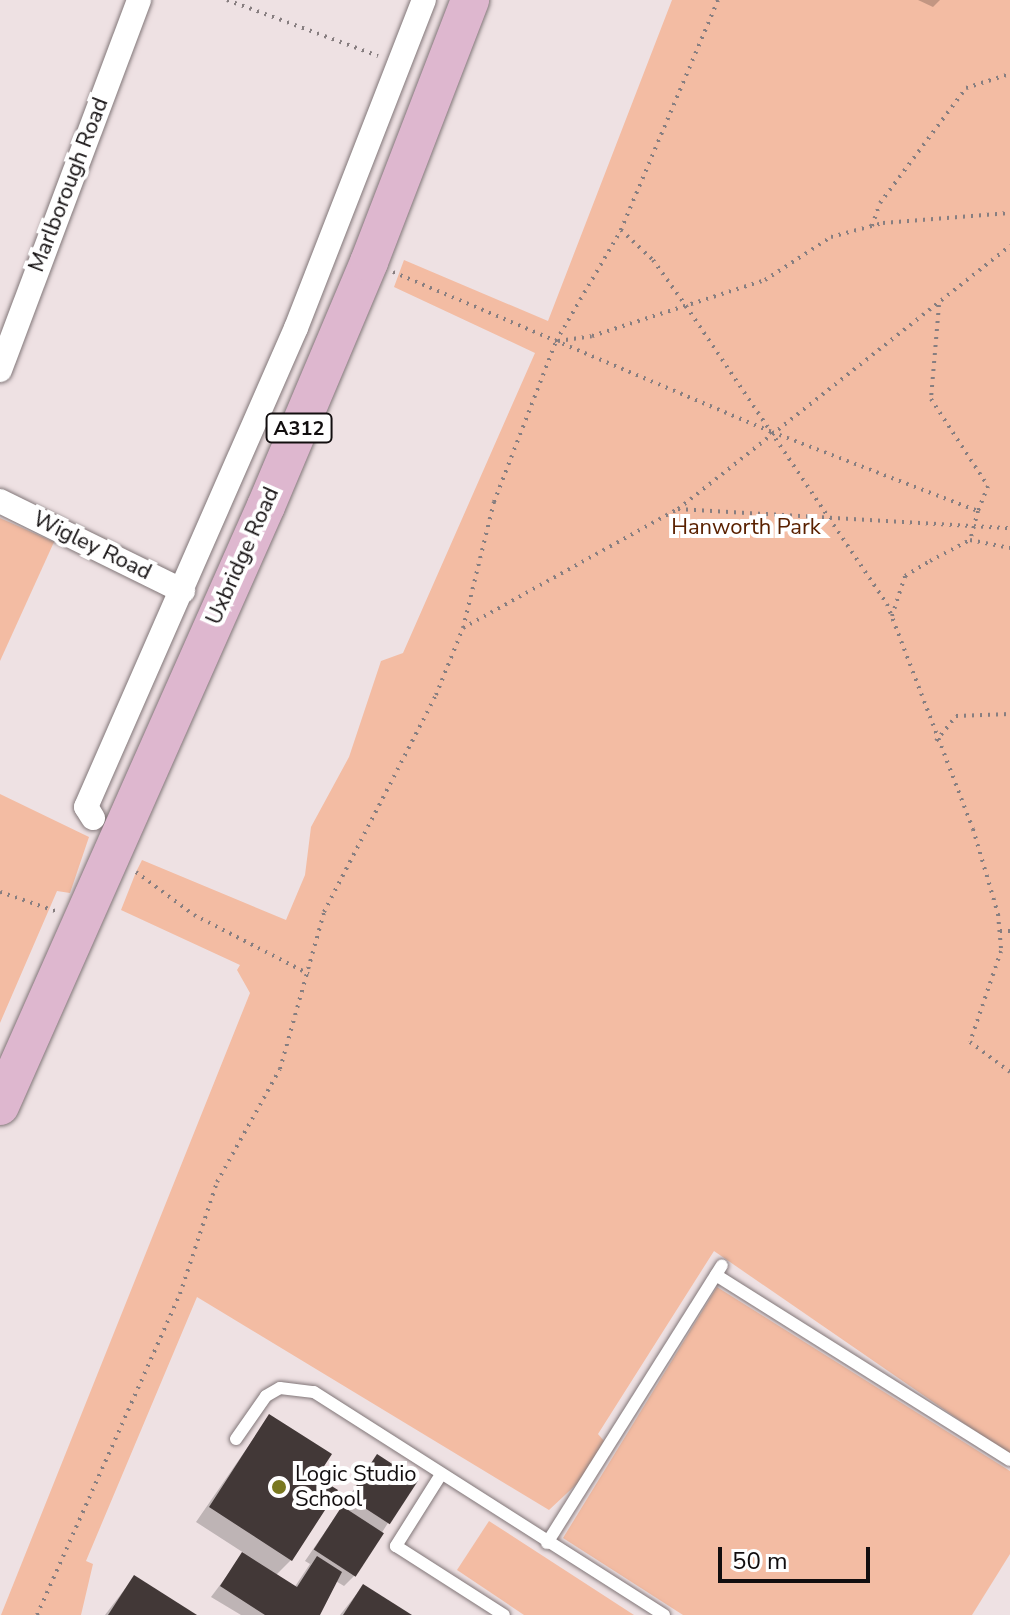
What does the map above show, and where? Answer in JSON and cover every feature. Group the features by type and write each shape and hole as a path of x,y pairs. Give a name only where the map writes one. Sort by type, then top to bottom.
{"main road":[{"name":"Uxbridge Road","path":"0,1106 369,262 470,0"}],"street":[{"name":"Marlborough Road","path":"0,370 139,0"},
{"name":"Uxbridge Road","path":"93,818 86,807 296,328 424,0"},
{"name":"Wigley Road","path":"0,501 183,591"}],"lane":[{"path":"547,1543 719,1270 1010,1460"},
{"path":"236,1439 266,1396 280,1388 314,1392 440,1476 664,1615"},
{"path":"440,1476 396,1546 504,1615"}],"path":[{"path":"227,0 399,64"},
{"path":"37,1615 180,1294 217,1182 280,1069 324,912 403,765 463,628 494,502 556,341 621,230 718,0"},
{"path":"871,226 889,190 966,88 1010,74"},
{"path":"556,341 686,306 765,280 831,237 871,226 1010,213"},
{"path":"621,230 653,260 686,306 892,616 936,741 973,829 1000,931 1001,951 970,1042 1010,1072"},
{"path":"463,628 678,509 1010,246"},
{"path":"369,262 772,432 978,511"},
{"path":"939,303 931,399 988,486 970,540"},
{"path":"678,509 1010,528"},
{"path":"892,616 905,576 970,540 1010,548"},
{"path":"936,741 956,716 1010,714"},
{"path":"137,859 132,868 136,872 194,915 309,974"},
{"path":"0,892 50,909"},
{"path":"1000,931 1010,931"}],"green space":[{"name":"Hanworth Park","path":"672,0 1010,0 1010,1455 714,1251 598,1434 604,1441 581,1480 549,1510 197,1297 86,1561 93,1564 81,1615 1,1615 250,993 237,970 240,965 121,910 136,872 142,860 286,920 305,875 311,827 349,757 381,661 403,653 535,353 394,287 404,260 548,321"},
{"path":"0,518 54,542 0,661"},
{"path":"0,794 89,837 70,893 57,891 0,1023"},
{"path":"717,1287 1010,1471 1010,1554 972,1615 683,1615 563,1538"},
{"path":"489,1521 634,1615 524,1615 457,1570"}],"building":[{"path":"269,1414 332,1454 317,1477 338,1490 292,1561 209,1507"},
{"path":"377,1454 418,1481 390,1524 349,1498"},
{"path":"342,1506 384,1533 356,1577 314,1550"},
{"path":"242,1552 297,1587 317,1556 342,1572 320,1615 265,1615 220,1586"},
{"path":"134,1575 197,1615 108,1615"},
{"path":"363,1584 412,1615 343,1615"}],"place":[{"name":"Logic Studio School","path":"279,1487"}]}
